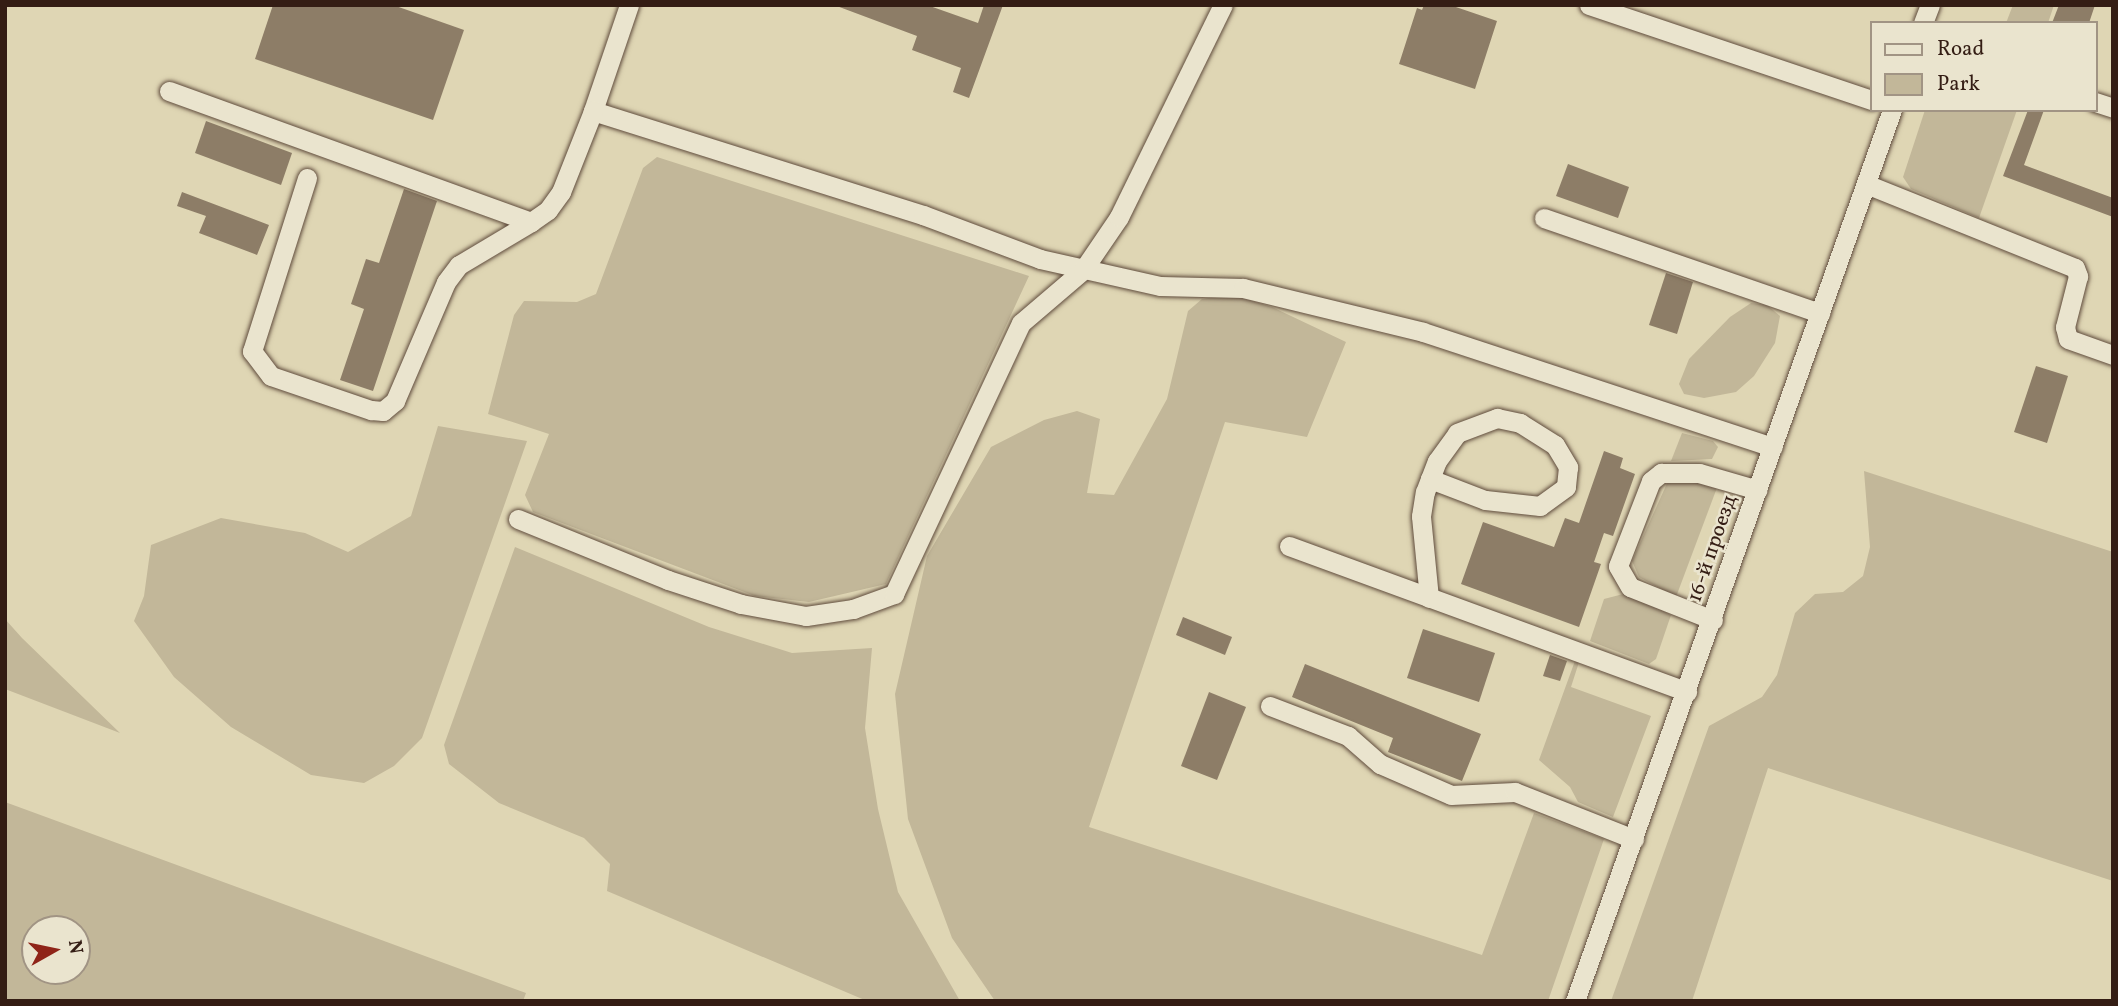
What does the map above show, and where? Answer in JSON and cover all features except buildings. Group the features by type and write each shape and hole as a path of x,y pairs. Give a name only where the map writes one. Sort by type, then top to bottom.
{"street":[{"path":"307,178 252,351 271,376 371,410 383,411 395,401 446,282 459,265 548,210 561,192 593,111 629,5"},
{"path":"518,519 668,580 740,604 806,616 853,609 894,594 1021,324 1083,270 1154,154 1223,5"},
{"path":"1589,5 1870,100"},
{"path":"169,91 531,222"},
{"path":"593,111 1083,270 1160,286 1243,288 1423,332 1773,447"},
{"name":"16-й проезд","path":"1575,1001 1713,620 1891,112"},
{"path":"1866,184 2075,268 2078,276 2065,327 2068,338 2113,355"},
{"path":"1544,218 1820,313"},
{"path":"1429,598 1421,516 1430,479 1457,433 1497,418 1520,423 1555,445 1568,467 1566,487 1540,506 1485,500 1430,479"},
{"path":"1713,620 1630,587 1618,566 1651,481 1661,472 1699,473 1758,490"},
{"path":"1289,546 1687,692"},
{"path":"1270,706 1348,736 1380,764 1451,795 1515,792 1633,839"}],"green space":[{"path":"2013,5 2054,5 2049,21 2007,21"},
{"path":"1924,112 2016,112 1979,218 1911,189 1903,177"},
{"path":"657,157 1029,276 886,584 809,602 755,596 533,512 525,495 549,434 488,414 514,315 524,301 577,302 596,294 643,168"},
{"path":"1230,294 1272,307 1346,342 1307,437 1225,422 1089,827 1482,955 1534,813 1604,839 1548,1001 995,1001 952,938 908,819 895,694 927,556 991,447 1044,420 1077,411 1100,419 1087,493 1114,495 1167,399 1188,311 1202,299"},
{"path":"1751,303 1767,305 1780,316 1775,343 1754,376 1736,392 1704,398 1684,394 1679,384 1689,359 1730,317"},
{"path":"438,426 527,441 422,738 394,766 364,783 311,775 231,727 174,677 134,621 144,596 151,545 221,518 305,533 348,552 411,516"},
{"path":"1682,433 1713,441 1718,447 1712,459 1671,461"},
{"path":"1864,471 2113,552 2113,881 1768,768 1692,1001 1611,1001 1709,726 1762,697 1777,675 1795,613 1815,594 1843,592 1863,576 1870,547"},
{"path":"1669,479 1718,485 1676,597 1639,577 1632,561"},
{"path":"515,547 709,627 792,653 872,648 865,728 878,809 898,892 960,1001 867,1001 607,891 610,864 584,838 499,803 449,764 444,745"},
{"path":"1627,593 1671,615 1656,659 1649,664 1590,641 1604,599"},
{"path":"5,619 22,638 120,733 5,689"},
{"path":"1576,658 1580,659 1571,687 1651,716 1613,817 1578,802 1570,787 1539,760"},
{"path":"5,802 526,993 523,1001 5,1001"}]}
